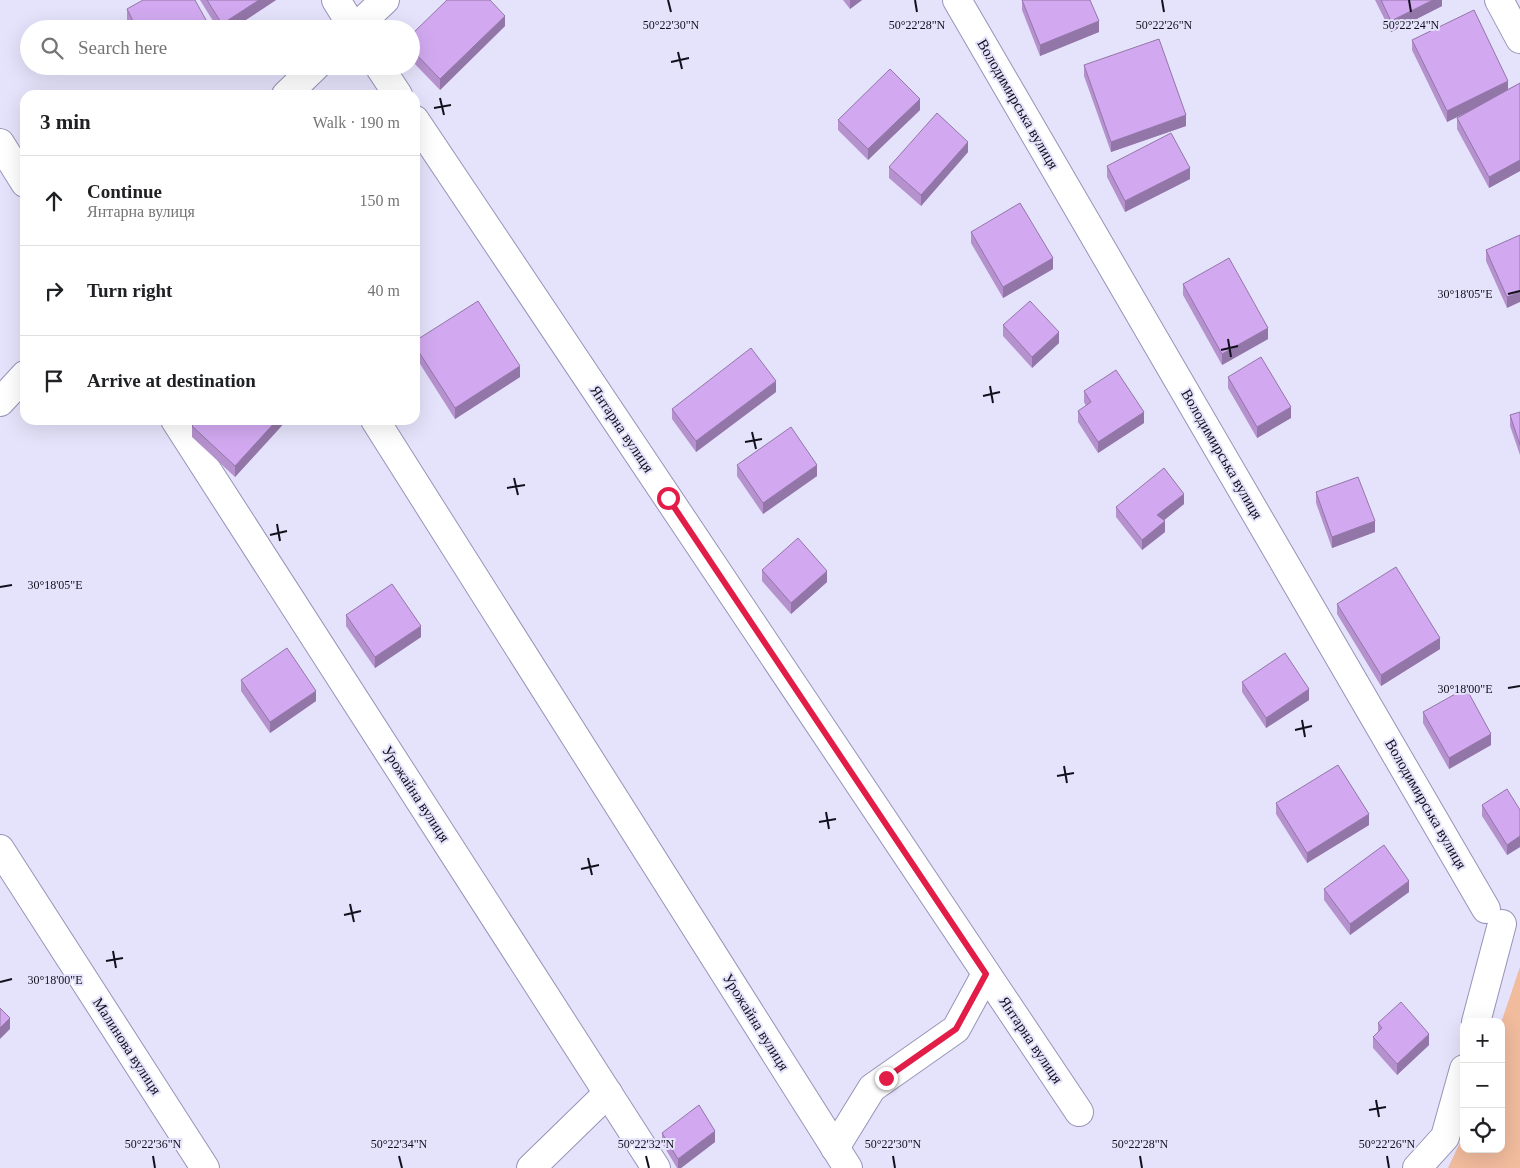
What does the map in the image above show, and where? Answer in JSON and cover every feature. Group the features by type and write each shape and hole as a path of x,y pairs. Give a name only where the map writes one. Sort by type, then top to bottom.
{"street":[{"path":"336,0 348,20"},
{"path":"364,20 385,0"},
{"name":"Володимирська вулиця","path":"957,0 1494,916 1477,1018"},
{"path":"1500,0 1520,40"},
{"path":"291,90 307,75"},
{"path":"385,75 395,90"},
{"name":"Янтарна вулиця","path":"420,127 1079,1112"},
{"path":"0,143 20,175"},
{"path":"0,402 20,380"},
{"name":"Урожайна вулиця","path":"178,425 656,1168"},
{"name":"Урожайна вулиця","path":"378,425 842,1158"},
{"name":"Малинова вулиця","path":"0,849 205,1168"},
{"path":"842,1158 872,1088 956,1029 986,974"},
{"path":"1417,1168 1446,1137 1460,1084"},
{"path":"531,1168 608,1093"}],"shaded area":[{"path":"1520,967 1520,1168 1448,1168 1460,1142 1460,1153 1505,1153 1505,1018 1503,1018"}],"building":[{"path":"143,0 195,0 206,20 132,20 127,9"},
{"path":"207,0 259,0 228,20 220,20"},
{"path":"447,0 490,0 505,16 440,79 420,58 420,26"},
{"path":"1022,0 1090,0 1099,21 1040,45"},
{"path":"1381,0 1433,0 1391,21"},
{"path":"1474,10 1508,81 1447,111 1412,40"},
{"path":"1159,39 1186,115 1111,142 1084,65"},
{"path":"890,69 920,99 868,149 838,120"},
{"path":"1520,83 1520,160 1489,177 1457,118"},
{"path":"937,113 968,142 921,195 889,167"},
{"path":"1171,133 1190,168 1125,201 1107,166"},
{"path":"1020,203 1053,258 1003,287 971,232"},
{"path":"1520,235 1520,292 1507,297 1486,250"},
{"path":"1229,258 1268,328 1222,354 1183,284"},
{"path":"478,301 520,366 455,408 420,354 420,338"},
{"path":"1030,301 1059,332 1032,357 1003,325"},
{"path":"751,348 776,381 696,441 672,409"},
{"path":"1261,357 1291,407 1257,427 1228,377"},
{"path":"1116,370 1144,412 1098,442 1078,411 1091,402 1084,391"},
{"path":"1520,412 1520,445 1510,415"},
{"path":"193,425 272,425 235,466"},
{"path":"791,427 817,465 763,503 737,465"},
{"path":"1164,468 1184,494 1157,515 1165,521 1142,540 1116,507"},
{"path":"1358,477 1375,521 1332,537 1316,492"},
{"path":"798,538 827,571 791,603 762,570"},
{"path":"1396,567 1440,638 1381,675 1337,604"},
{"path":"392,584 421,626 375,657 346,615"},
{"path":"287,648 316,691 270,722 241,680"},
{"path":"1285,653 1309,689 1266,718 1242,682"},
{"path":"1466,688 1491,734 1449,758 1423,712"},
{"path":"1338,765 1369,814 1307,853 1276,803"},
{"path":"1507,789 1520,810 1520,836 1507,845 1482,805"},
{"path":"1384,845 1409,881 1350,924 1324,889"},
{"path":"1401,1002 1429,1034 1397,1064 1373,1037 1382,1028 1378,1023"},
{"path":"0,1008 10,1018 0,1028"},
{"path":"699,1105 715,1131 678,1159 662,1133"}],"route":[{"path":"668,498 986,974 956,1029 886,1078"}]}
